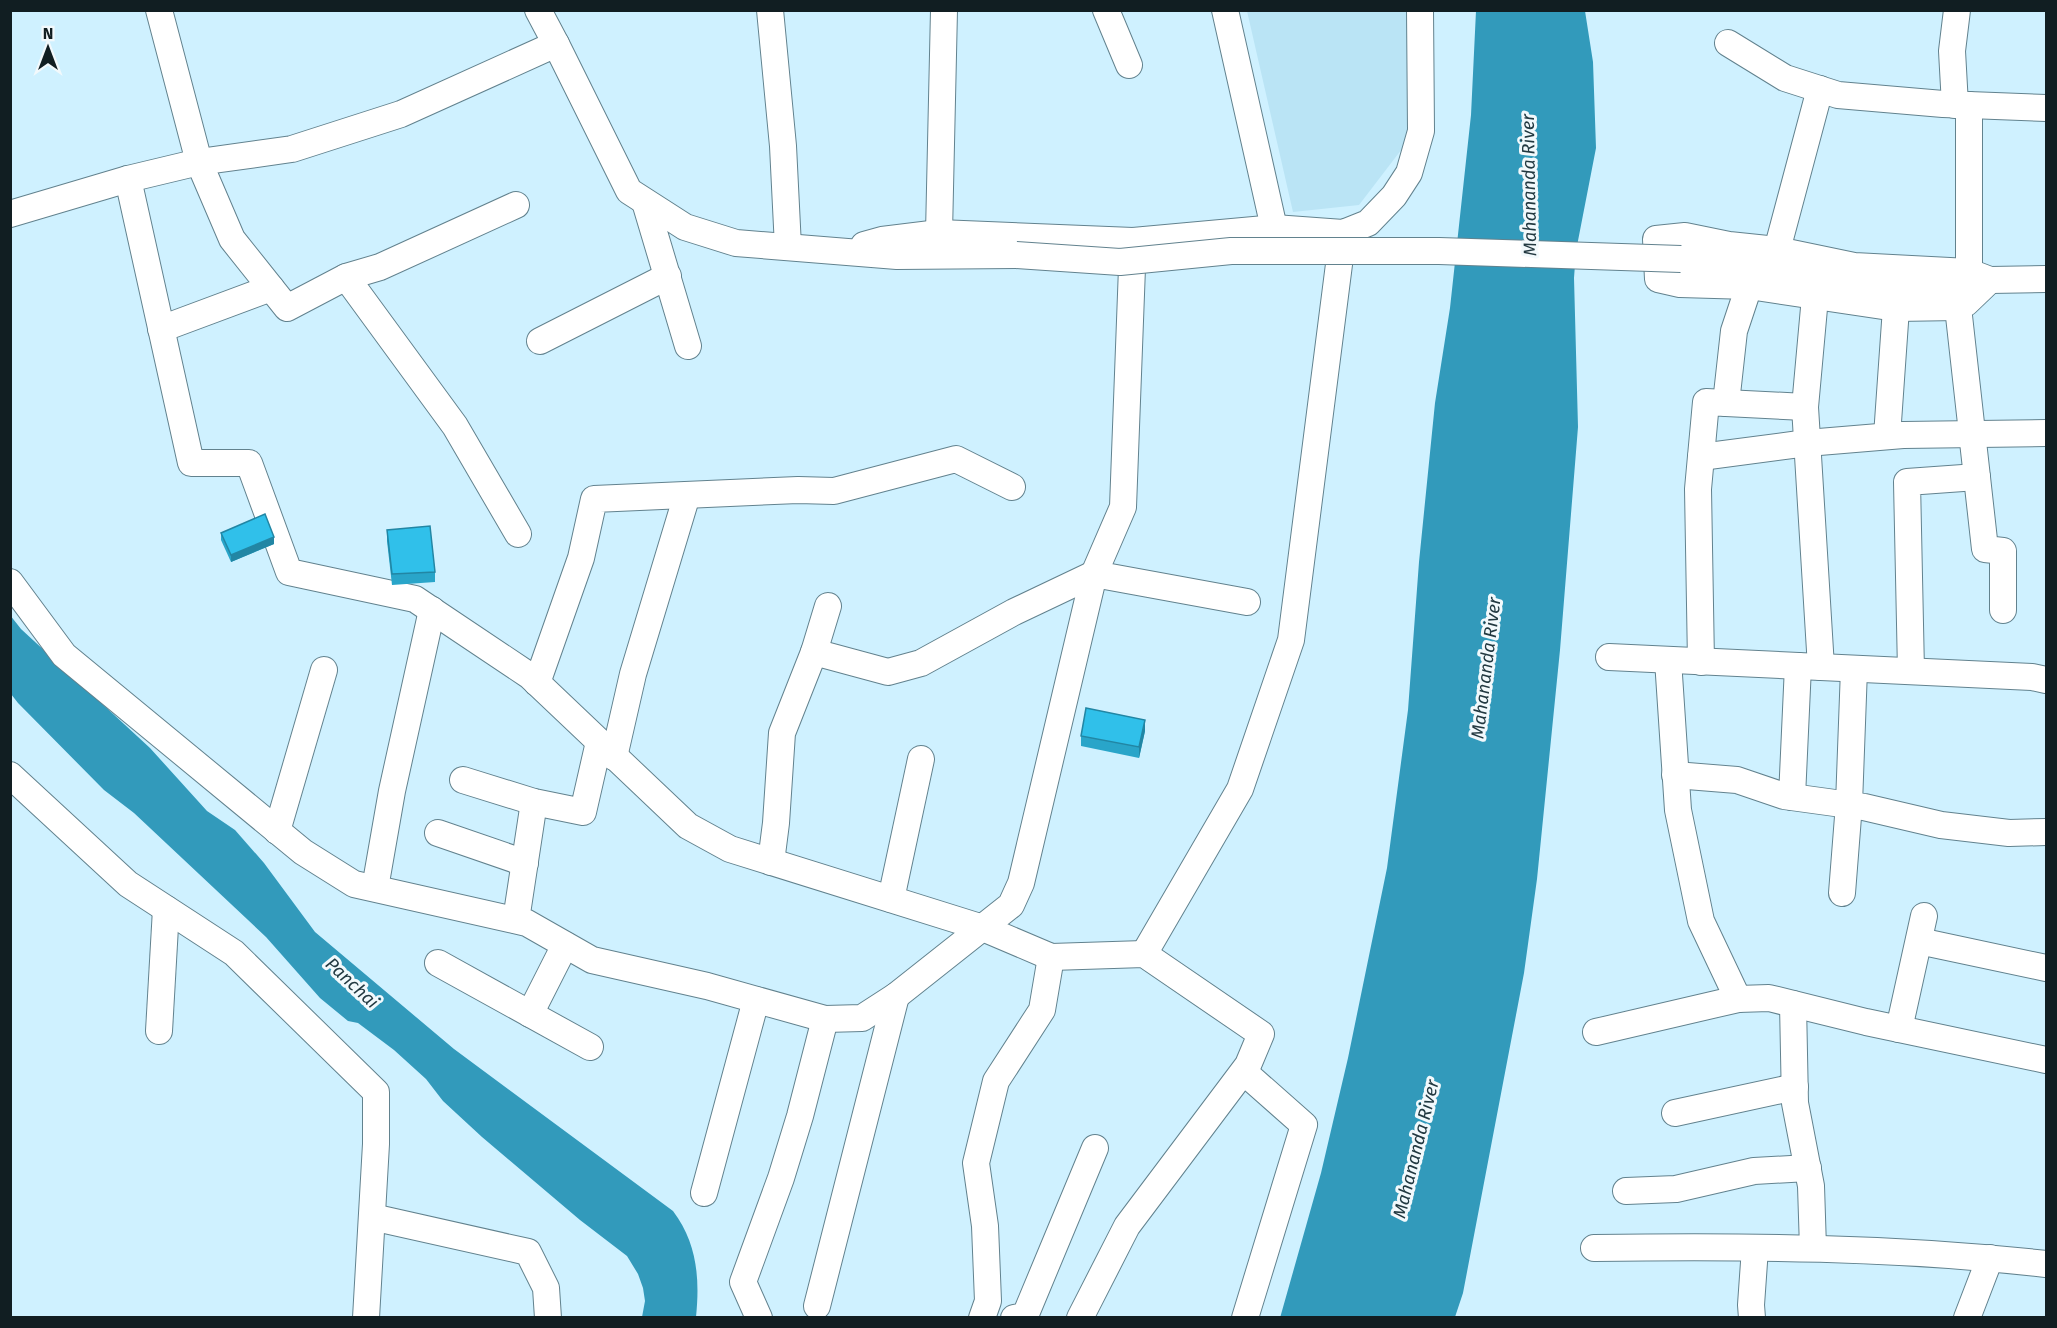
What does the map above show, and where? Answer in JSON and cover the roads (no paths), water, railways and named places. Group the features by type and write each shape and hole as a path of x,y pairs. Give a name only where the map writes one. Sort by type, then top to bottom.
{"street":[{"path":"159,10 199,162 232,239 287,308 346,276 380,267 516,205"},
{"path":"538,10 629,191 685,227 736,243 897,256 1016,255 1120,262 1231,251 1439,251 1681,259 1736,264 1878,285 1932,287 1980,276"},
{"path":"770,10 783,146 788,247"},
{"path":"939,233 944,10"},
{"path":"1106,10 1129,65"},
{"path":"1225,10 1274,228"},
{"path":"838,251 882,240 939,233 1133,241 1274,228 1343,233 1368,223 1394,196 1409,172 1421,131 1420,10"},
{"path":"1957,10 1952,51 1962,105 1980,276 1966,303 1958,307 1896,308 1749,286 1680,284 1658,279 1656,239 1685,236 1730,245 1777,250 1854,266 1980,276 2046,279"},
{"path":"1728,43 1785,78 1838,94 1962,105 2046,108"},
{"path":"10,214 128,179 199,162 292,149 401,114 556,44"},
{"path":"1777,250 1821,89"},
{"path":"128,179 191,463 249,463 289,572 415,599 537,683 688,826 730,849 983,927 1051,957 1144,954 1261,1034 1244,1072 1127,1226 1080,1317"},
{"path":"645,202 688,346"},
{"path":"1144,954 1240,789 1291,640 1343,233"},
{"path":"10,582 64,655 303,852 354,884 527,923 592,960 707,986 825,1019 862,1018 896,996 1011,905 1021,883 1094,574 1123,507 1133,241"},
{"path":"346,276 455,426 518,534"},
{"path":"540,341 668,276"},
{"path":"1726,403 1734,331 1749,286"},
{"path":"161,328 271,288"},
{"path":"1792,797 1809,667 1805,407 1815,297"},
{"path":"1958,307 1985,549 2002,551 2003,610"},
{"path":"1887,436 1896,308"},
{"path":"1701,662 1698,489 1706,402 1805,407"},
{"path":"1701,457 1807,443 1887,436 2046,433"},
{"path":"537,683 581,558 594,500 798,490 834,491 956,459 1012,487"},
{"path":"1911,671 1907,482 1977,477"},
{"path":"463,780 534,802 583,812 633,674 687,495"},
{"path":"814,652 888,672 921,663 1014,612 1094,574 1247,602"},
{"path":"771,862 782,733 814,652 828,606"},
{"path":"375,888 392,792 432,610"},
{"path":"1609,657 2032,677 2046,680"},
{"path":"1668,660 1678,810 1701,921 1738,999"},
{"path":"1842,893 1849,804 1854,669"},
{"path":"277,831 324,670"},
{"path":"891,899 921,759"},
{"path":"1676,775 1737,780 1792,797 1849,804 1941,825 2009,833 2046,832"},
{"path":"10,776 128,884 234,953 376,1092 376,1144 366,1317"},
{"path":"516,920 534,802"},
{"path":"438,833 525,863"},
{"path":"159,1031 166,909"},
{"path":"1899,1029 1924,916"},
{"path":"1919,941 2046,968"},
{"path":"530,1014 564,945"},
{"path":"982,1317 988,1301 985,1226 976,1163 996,1082 1042,1010 1051,957"},
{"path":"438,963 590,1047"},
{"path":"817,1306 896,996"},
{"path":"1596,1032 1738,999 1769,998 1899,1029 2046,1060"},
{"path":"704,1193 756,1000"},
{"path":"1794,1004 1795,1103 1811,1186 1813,1248"},
{"path":"759,1317 743,1282 781,1178 825,1019"},
{"path":"1244,1072 1304,1125 1245,1317"},
{"path":"1675,1113 1795,1087"},
{"path":"1014,1317 1025,1316 1095,1148"},
{"path":"1626,1191 1676,1189 1754,1171 1808,1168"},
{"path":"372,1217 528,1252 546,1288 548,1317"},
{"path":"1594,1248 1813,1248 1990,1258 2046,1264"},
{"path":"1752,1317 1755,1248"},
{"path":"1967,1317 1990,1258"}],"water":[{"name":"Mahananda River","path":"1476,11 1585,11 1593,62 1596,148 1576,251 1574,278 1578,427 1560,650 1537,879 1524,973 1463,1293 1455,1317 1280,1318 1321,1173 1348,1058 1387,868 1408,710 1419,562 1435,403 1450,308 1471,115"},
{"name":"Panchai","path":"10,615 21,629 150,748 207,811 235,830 264,863 315,932 454,1049 673,1211 687,1236 695,1261 696,1317 642,1317 645,1301 643,1288 627,1256 580,1220 482,1137 443,1101 426,1079 394,1050 358,1023 348,1021 320,998 266,937 134,813 104,790 18,703 11,694"}]}
